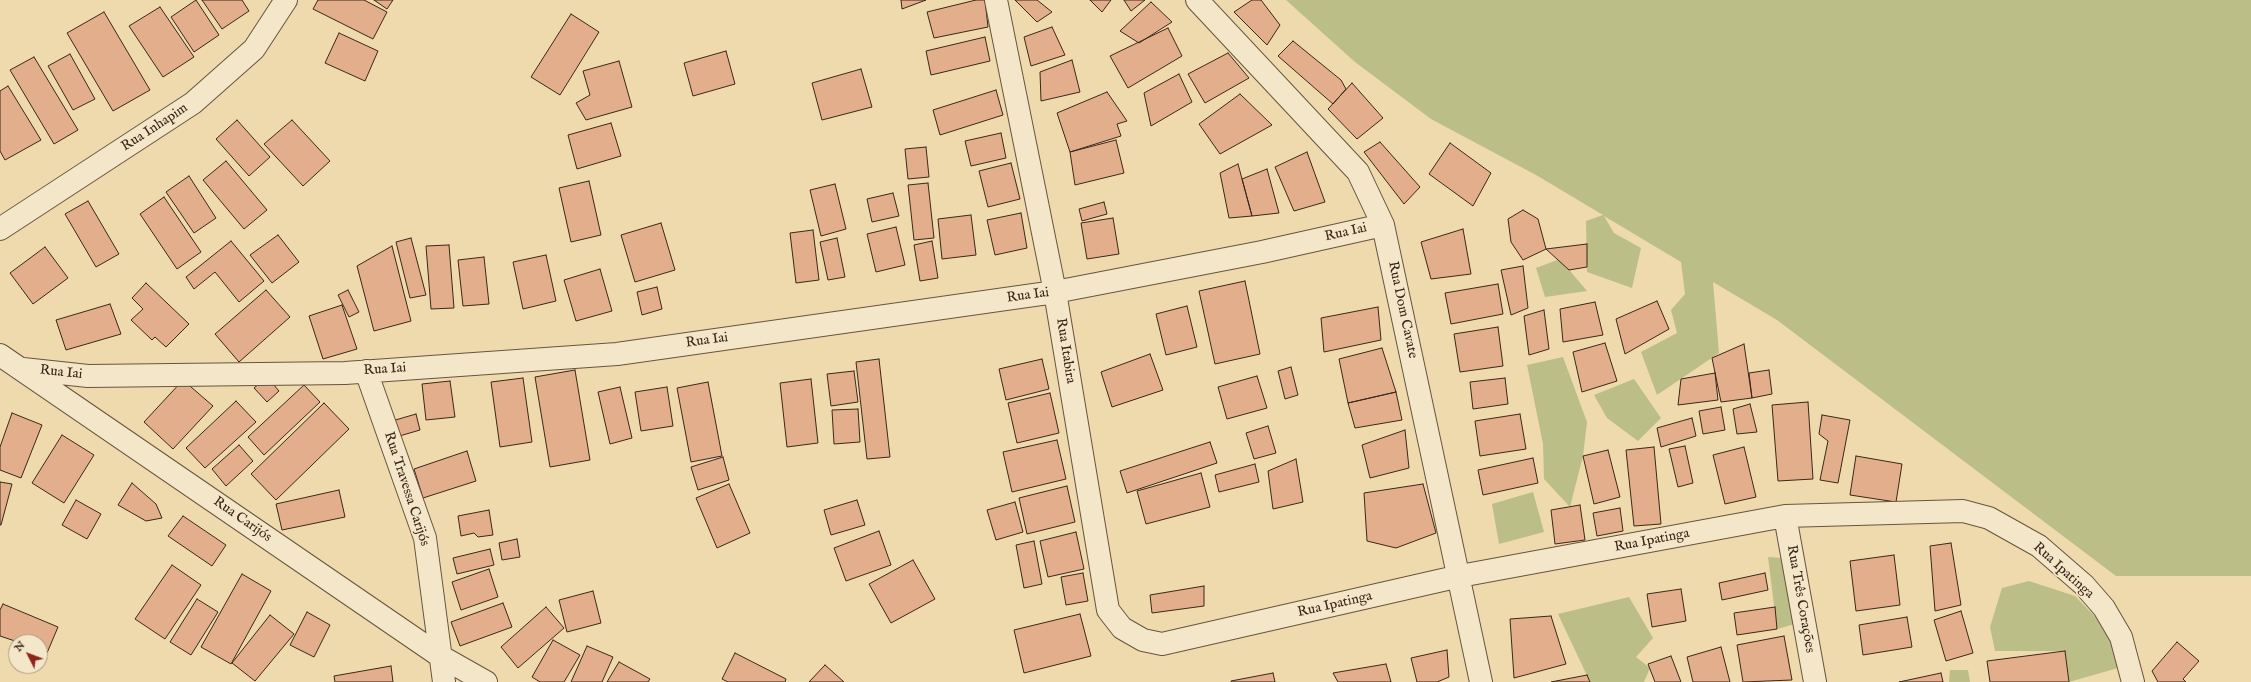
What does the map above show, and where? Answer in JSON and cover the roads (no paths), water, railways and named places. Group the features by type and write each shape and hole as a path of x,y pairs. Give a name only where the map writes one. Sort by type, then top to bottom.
{"street":[{"name":"Rua Inhapim","path":"0,229 193,103 254,48 286,0"},
{"name":"Rua Itabira","path":"996,0 1055,292 1108,610"},
{"name":"Rua Dom Cavate","path":"1197,0 1358,172 1383,225 1460,576 1481,682"},
{"name":"Rua Iai","path":"23,369 88,376 366,371 617,354 1055,292 1262,252 1383,225"},
{"name":"Rua Carijós","path":"0,355 23,369 440,656 486,682"},
{"name":"Rua Travessa Carijós","path":"366,371 425,538 444,682"},
{"name":"Rua Ipatinga","path":"1108,610 1122,628 1143,640 1162,644 1460,576 1785,516 1963,511 1989,518 2039,546 2084,585 2104,608 2121,637 2132,682"},
{"name":"Rua Três Corações","path":"1785,516 1815,682"}]}
